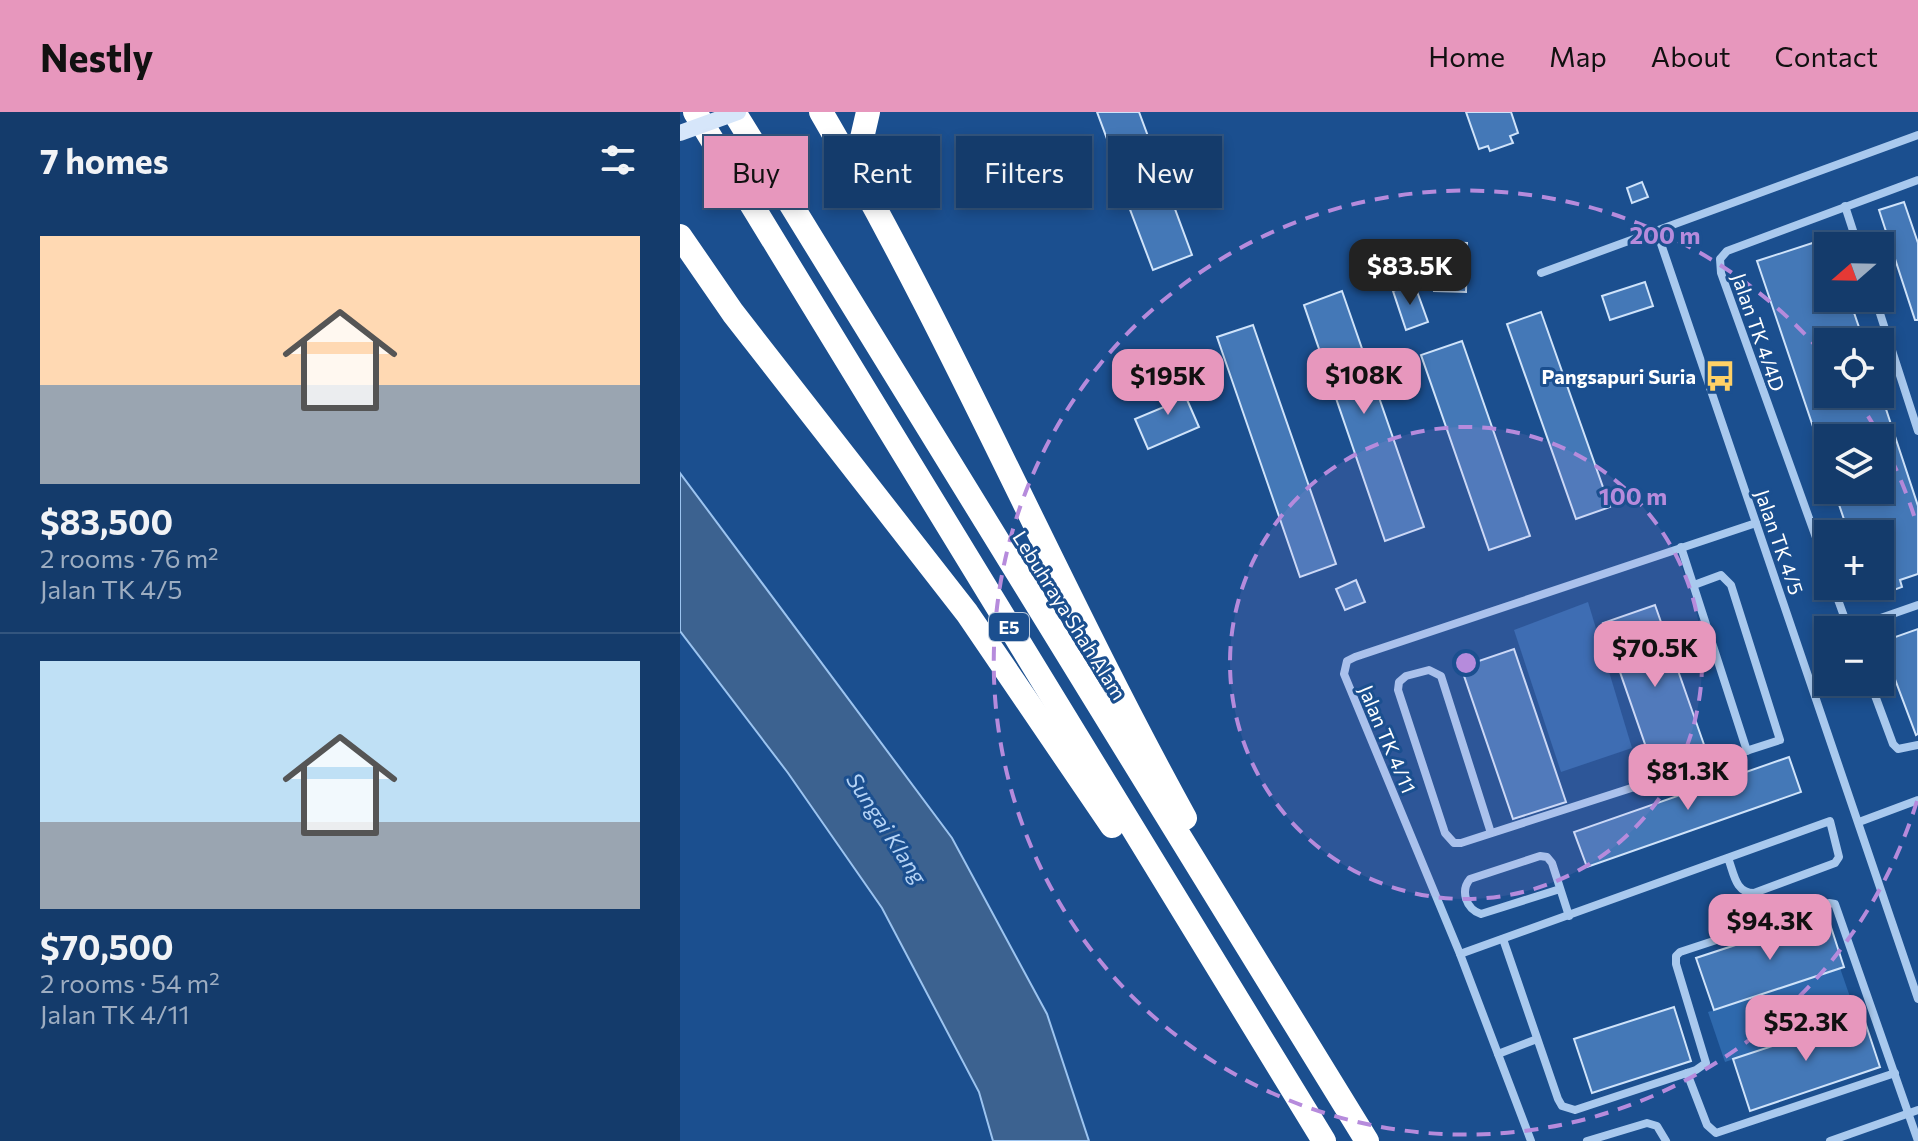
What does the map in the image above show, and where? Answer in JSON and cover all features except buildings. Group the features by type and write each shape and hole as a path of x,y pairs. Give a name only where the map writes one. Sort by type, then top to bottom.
{"highway":[{"name":"E5","path":"695,112 1324,1141"},
{"name":"Lebuhraya Shah Alam","path":"736,112 1367,1141"},
{"path":"821,112 835,136"},
{"path":"862,136 868,112"},
{"path":"876,208 929,306 1128,714 1326,1076"},
{"path":"680,236 742,325 967,613 1120,837 1215,967"}],"main road":[{"path":"680,133 736,112"}],"street":[{"path":"1541,273 1918,135"},
{"name":"Jalan TK 4/4D","path":"1814,532 1721,273 1720,259 1727,251 1918,180"},
{"path":"1845,206 1853,232"},
{"name":"Jalan TK 4/5","path":"1657,232 1918,999"},
{"path":"1880,312 1918,431"},
{"name":"Jalan TK 4/11","path":"1531,1141 1460,954 1344,674 1347,661 1756,523"},
{"path":"1681,547 1747,751"},
{"path":"1491,833 1441,676 1429,670 1406,676 1399,682 1398,690 1445,833 1454,843 1461,843 1780,740 1731,585 1721,575 1694,585"},
{"path":"1888,616 1918,605"},
{"path":"1875,696 1893,744 1898,749 1918,745"},
{"path":"1859,822 1918,800"},
{"path":"1460,954 1830,821 1839,857 1835,863 1754,893 1740,889 1728,858"},
{"path":"1560,889 1481,914 1470,907 1464,893 1470,879 1540,856 1547,857 1552,863 1569,916"},
{"path":"1503,939 1558,1099 1568,1109 1581,1109 1687,1073 1706,1063 1676,956 1687,949 1829,903 1835,904 1895,1073 1913,1112 1918,1141"},
{"path":"1498,1054 1537,1039"},
{"path":"1687,1073 1707,1125 1716,1133 1895,1073"},
{"path":"1830,1141 1913,1112"},
{"path":"1587,1141 1647,1123 1657,1126 1666,1141"}],"shaded area":[{"path":"1588,602 1632,748 1561,772 1514,630"},
{"path":"1840,968 1857,1017 1725,1062 1708,1012"}],"water":[{"name":"Sungai Klang","path":"680,473 952,838 1047,1014 1089,1141 993,1141 979,1092 882,908 788,773 680,631"}],"place":[{"name":"Pangsapuri Suria","path":"1720,376"}]}
